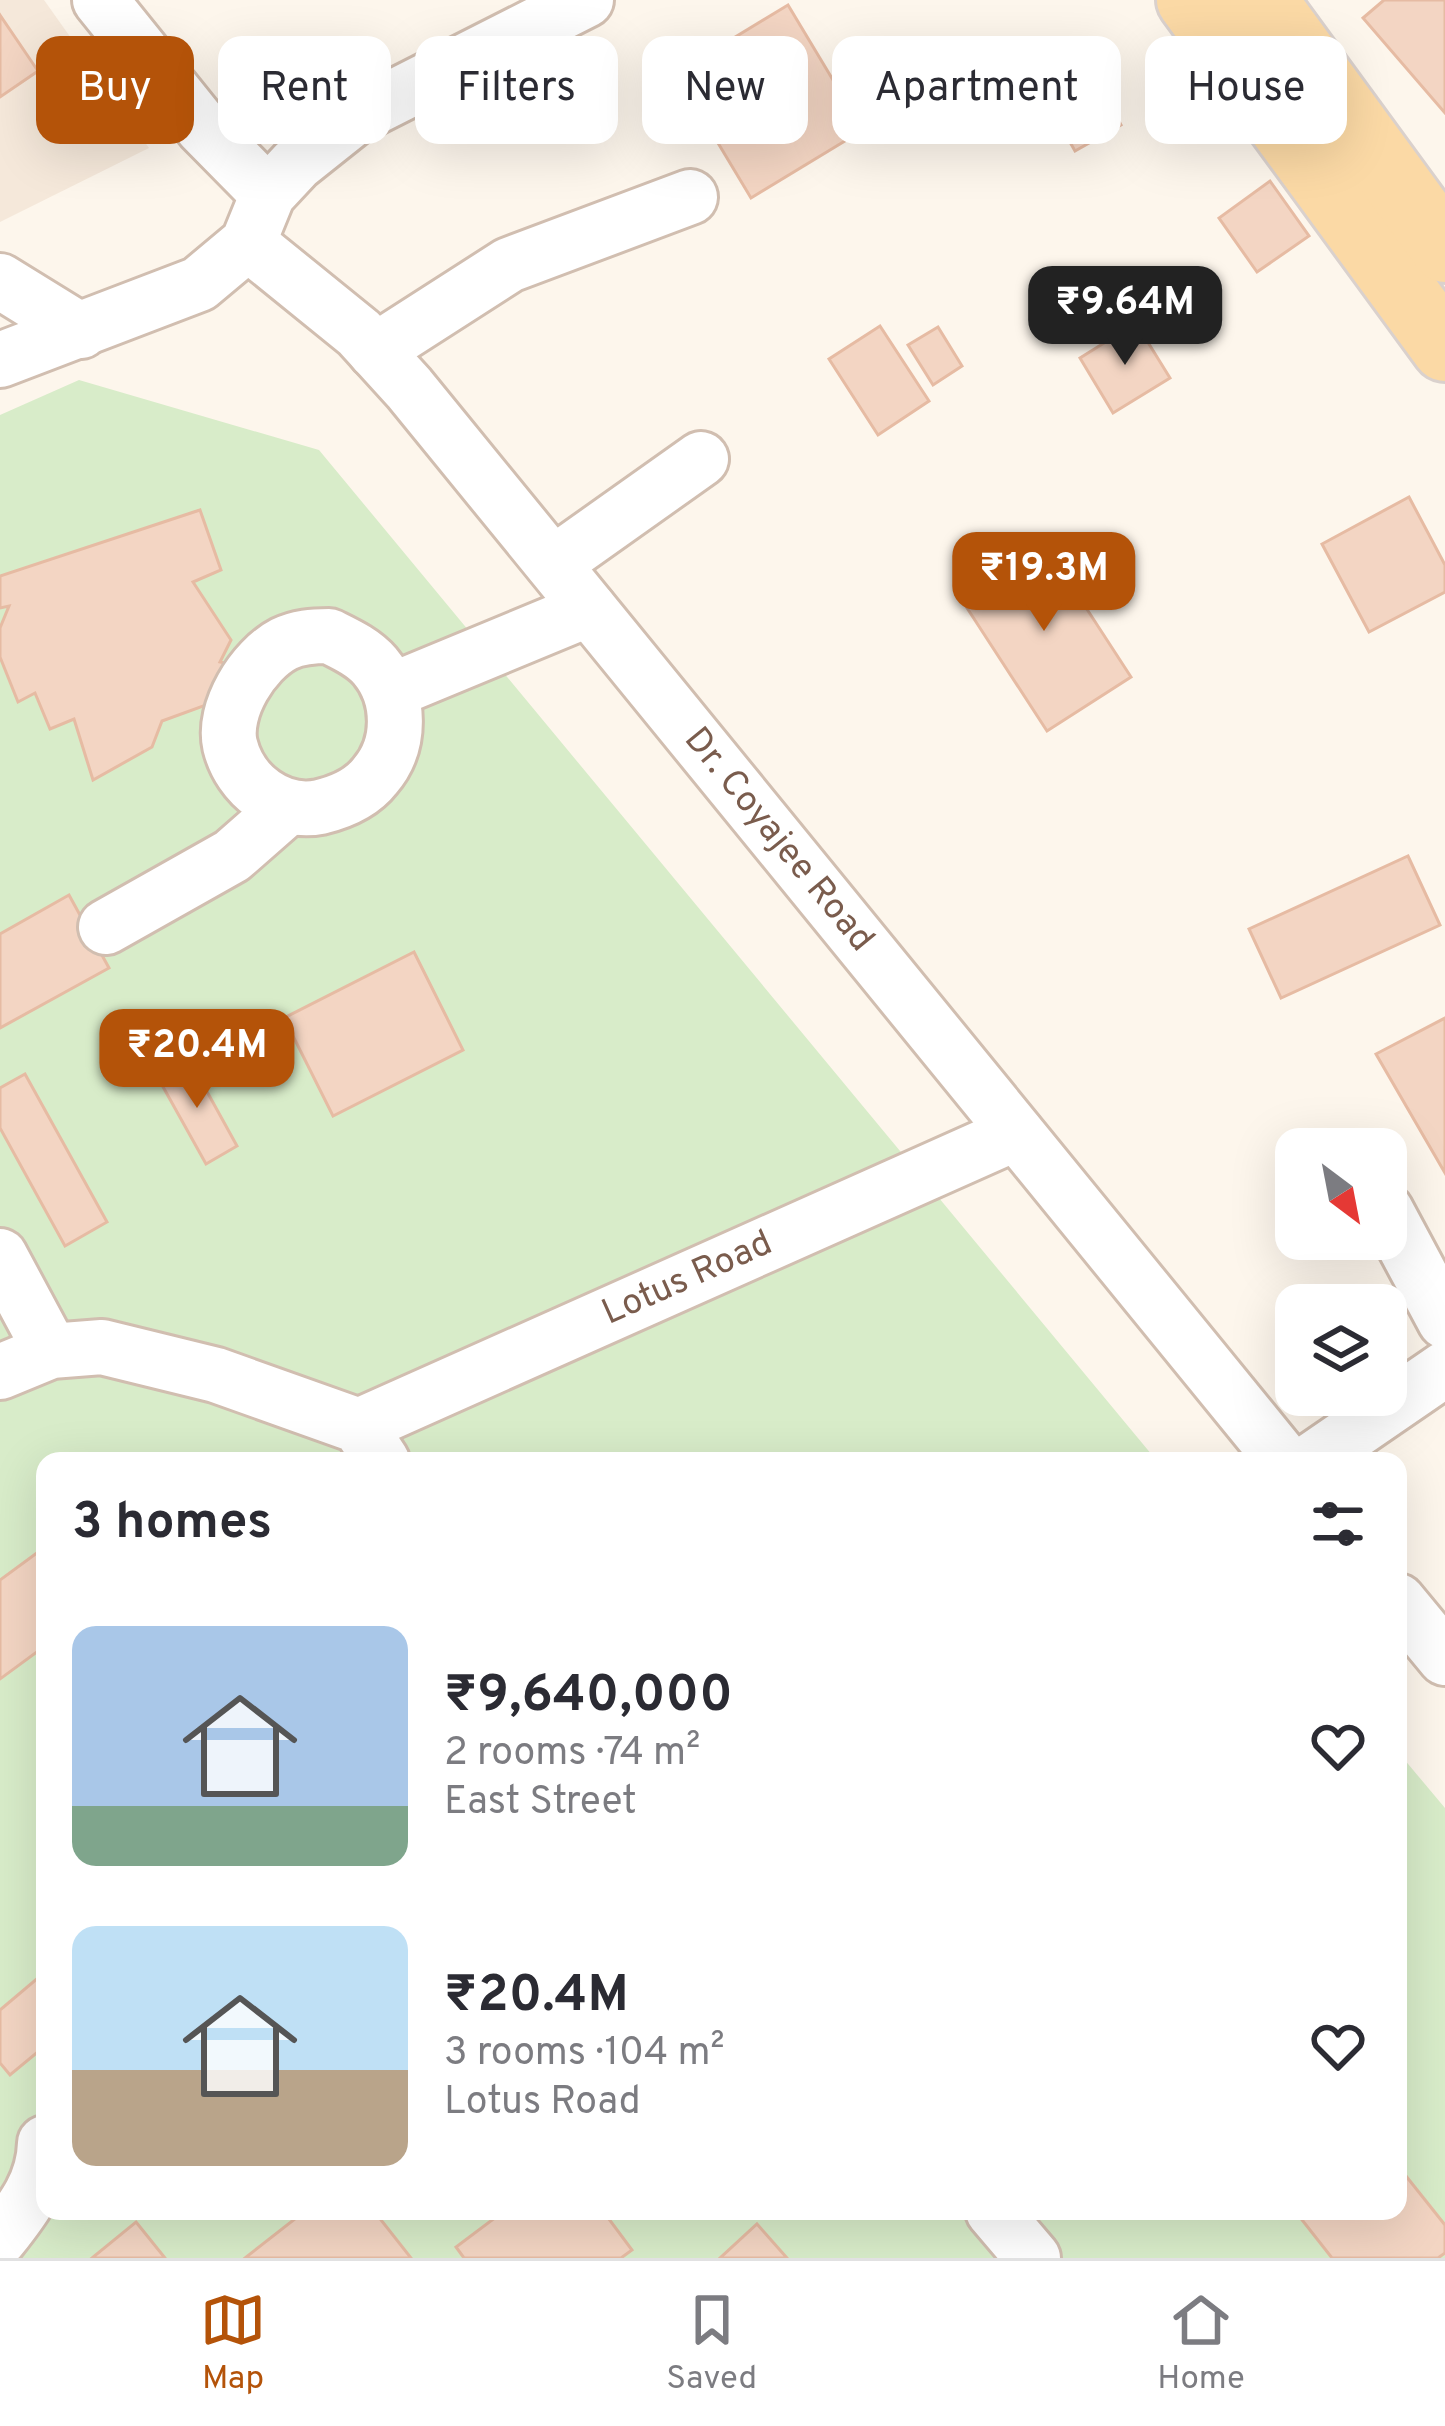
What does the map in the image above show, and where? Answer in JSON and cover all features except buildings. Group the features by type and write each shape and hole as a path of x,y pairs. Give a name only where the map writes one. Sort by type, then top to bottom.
{"main road":[{"path":"1190,0 1445,348"},
{"path":"1277,5 1445,249"}],"street":[{"name":"Dr. Coyajee Road","path":"100,0 203,128 258,219 553,564 1277,1452"},
{"path":"0,360 200,284 258,219 296,164 355,117 586,0"},
{"path":"375,351 509,265 690,197"},
{"path":"0,281 81,331"},
{"path":"553,564 701,459"},
{"path":"392,692 590,609"},
{"path":"328,636 374,664 392,692 391,750 357,794 334,804 288,807 259,794 230,744 241,691 260,664 282,645 306,637 328,636"},
{"path":"106,927 232,856 288,807"},
{"name":"Lotus Road","path":"370,1443 1016,1132"},
{"path":"1407,1250 1445,1321"},
{"path":"0,1256 51,1351"},
{"path":"0,1372 51,1351 102,1347 216,1375 370,1443"},
{"path":"1324,1452 1445,1369"},
{"path":"1407,1612 1445,1658"},
{"path":"0,2238 36,2186"},
{"path":"1002,2220 1034,2258"}],"shaded area":[{"path":"0,0 44,0 70,36 36,36 36,144 146,144 149,148 0,222"}],"green space":[{"path":"79,380 319,450 1150,1452 36,1452 36,2220 1407,2220 1407,1763 1445,1808 1445,2258 0,2258 0,415"}]}
